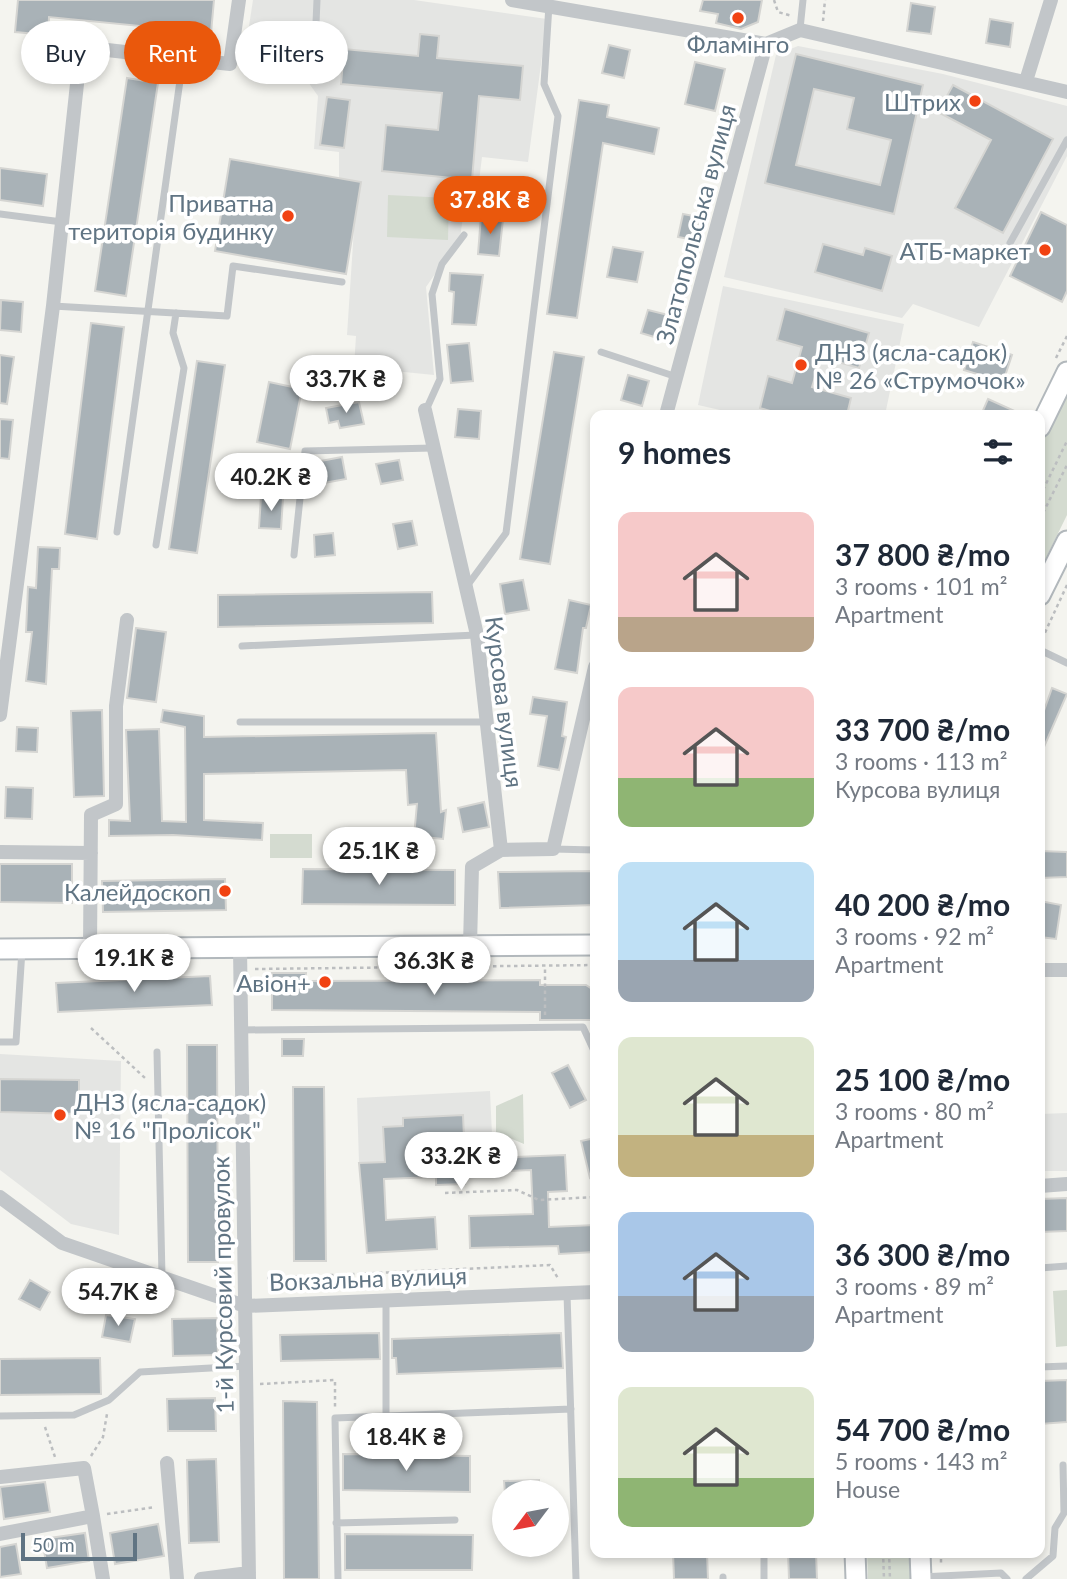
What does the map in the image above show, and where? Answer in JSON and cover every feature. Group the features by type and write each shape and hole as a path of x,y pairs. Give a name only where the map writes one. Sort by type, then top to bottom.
{"street":[{"path":"221,63 230,64 239,0"},
{"path":"512,0 549,5 584,5 766,44 800,30 1067,92"},
{"path":"1026,81 1051,0"},
{"name":"Златопольська вулиця","path":"667,410 766,44"},
{"path":"0,715 53,306 81,47 124,52"},
{"path":"1045,417 1067,372"},
{"name":"Курсова вулиця","path":"425,410 464,589 477,635 501,850"},
{"path":"1045,585 1067,541"},
{"path":"90,949 91,815 116,804 116,706 127,620"},
{"path":"470,945 472,867 501,850 553,849 590,689"},
{"path":"0,852 91,853"},
{"path":"0,949 590,945"},
{"name":"1-й Курсовий провулок","path":"240,948 249,1576"},
{"path":"1045,970 1067,970"},
{"path":"1045,1186 1067,1184"},
{"name":"Вокзальна вулиця","path":"0,1197 62,1243 245,1306 590,1292"},
{"path":"167,1463 177,1579"},
{"path":"0,1477 84,1468 103,1579"},
{"path":"0,1534 93,1516"},
{"path":"855,1558 856,1579"},
{"path":"920,1558 921,1578"},
{"path":"201,1579 249,1576"}],"lane":[{"path":"316,21 317,0"},
{"path":"800,30 803,0"},
{"path":"464,589 506,533 558,116 544,84 549,5"},
{"path":"117,532 180,84"},
{"path":"1010,243 1067,139"},
{"path":"0,214 62,222"},
{"path":"425,410 440,379 432,294 442,264 464,235"},
{"path":"53,306 227,316 233,266 341,282"},
{"path":"156,545 184,368 173,333 176,313"},
{"path":"601,352 677,377"},
{"path":"294,555 305,451 433,448"},
{"path":"242,646 477,635"},
{"path":"1045,652 1067,663"},
{"path":"240,722 485,722"},
{"path":"553,849 590,850"},
{"path":"0,1042 16,1042 22,949"},
{"path":"241,1030 583,1027 590,1042"},
{"path":"158,1052 162,1276"},
{"path":"1045,1268 1067,1266"},
{"path":"567,1293 576,1579"},
{"path":"386,1300 386,1416"},
{"path":"0,1416 74,1415 110,1400 140,1372 246,1366"},
{"path":"1045,1367 1067,1366"},
{"path":"338,1579 335,1418 571,1409"},
{"path":"1026,1579 1053,1556 1055,1528 1064,1513 1063,1465"},
{"path":"336,1523 454,1520"},
{"path":"764,1558 764,1579"},
{"path":"921,1578 1001,1573 1007,1579"}],"path":[{"path":"823,23 825,0"},
{"path":"1045,486 1067,441"},
{"path":"1045,509 1067,465"},
{"path":"1045,633 1067,585"},
{"path":"240,969 590,965"},
{"path":"545,966 545,1028"},
{"path":"91,1028 158,1090"},
{"path":"444,1193 517,1190 539,1200 590,1197"},
{"path":"267,1278 550,1265 567,1293"},
{"path":"258,1384 335,1380 335,1418"},
{"path":"84,1468 103,1437 110,1400"},
{"path":"41,1415 59,1471"},
{"path":"93,1516 170,1504"},
{"path":"883,1558 884,1579"},
{"path":"889,1558 890,1579"}],"shaded area":[{"path":"253,0 414,0 547,19 528,162 482,157 478,189 466,196 460,238 426,287 434,375 354,367 356,336 347,335 357,183 339,180 339,152 314,149 318,96 310,84 348,84 348,21 250,21"},
{"path":"798,46 943,74 1067,106 1067,156 979,327 913,304 902,318 724,277 776,55"},
{"path":"388,195 449,198 448,240 387,237"},
{"name":"ДНЗ (ясла-садок) № 26 «Струмочок»","path":"723,286 904,324 886,410 720,410 698,405"},
{"path":"1067,389 1067,515 1045,560 1045,433"},
{"path":"270,834 312,834 312,858 270,858"},
{"name":"ДНЗ (ясла-садок) № 16 \"Пролісок\"","path":"0,1054 121,1061 119,1235 71,1224 0,1170"},
{"path":"490,1091 493,1157 359,1163 357,1098"},
{"path":"523,1094 524,1144 496,1132 496,1106"},
{"path":"1067,1113 1067,1171 1045,1171 1045,1114"},
{"path":"1067,1290 1067,1346 1056,1347 1053,1291"},
{"path":"867,1558 910,1558 911,1579 868,1579"}],"building":[{"path":"18,0 214,0 212,21 124,21 124,24 49,17 49,21 21,21 21,33 15,32"},
{"name":"Фламінго","path":"703,0 762,0 758,22 741,29 716,23 718,14 700,11"},
{"path":"911,3 935,7 931,34 907,31"},
{"path":"990,19 1013,23 1010,47 986,43"},
{"path":"420,34 439,36 437,58 523,66 520,100 479,96 472,180 382,171 386,125 438,130 442,93 341,84 348,84 348,49 418,56"},
{"path":"609,45 630,50 624,78 602,73"},
{"path":"796,54 923,85 894,214 765,183","holes":["814,89 854,98 847,129 891,140 880,185 796,165"]},
{"path":"695,62 725,69 715,111 685,104"},
{"path":"126,84 158,84 126,296 95,291"},
{"path":"953,85 1053,139 1003,233 955,208 991,140 938,112"},
{"path":"327,97 350,100 344,148 320,145"},
{"path":"579,100 609,105 607,117 659,128 654,154 603,143 577,318 547,314"},
{"name":"Приватна територія будинку","path":"230,159 361,182 346,274 215,251"},
{"path":"0,168 47,174 43,206 0,200"},
{"name":"АТБ-маркет","path":"1041,212 1067,225 1067,291 1062,302 1010,276"},
{"path":"683,214 699,217 695,240 678,237"},
{"path":"481,216 503,219 499,256 478,254"},
{"path":"823,244 863,255 865,248 892,256 882,291 815,272"},
{"path":"613,247 643,252 637,282 607,277"},
{"path":"450,273 483,275 476,325 452,324 454,292 449,291"},
{"path":"1,300 23,302 21,332 0,330"},
{"path":"785,309 869,333 859,368 821,357 812,387 851,398 848,410 760,408 768,376 792,383 802,347 777,340"},
{"path":"648,310 668,315 661,339 641,333"},
{"path":"91,323 124,327 97,539 65,534"},
{"path":"973,342 1012,355 1003,382 964,370"},
{"path":"469,343 473,381 451,383 447,345"},
{"path":"554,352 584,357 550,564 520,559"},
{"path":"0,355 14,357 7,404 0,403"},
{"path":"197,361 225,365 197,553 169,549"},
{"path":"628,375 649,381 642,406 621,400"},
{"path":"269,382 302,389 290,449 257,442"},
{"path":"988,399 1012,410 983,410"},
{"path":"359,402 364,424 340,428 338,421 329,423 326,408"},
{"path":"458,409 481,411 479,439 455,437"},
{"path":"0,419 13,420 9,459 0,458"},
{"path":"342,457 346,479 313,485 310,463"},
{"path":"399,460 403,480 381,484 376,464"},
{"path":"261,496 283,498 281,529 259,528"},
{"path":"412,521 417,545 398,549 393,524"},
{"path":"333,533 335,555 315,557 314,535"},
{"path":"38,547 60,548 59,569 52,569 46,684 26,681 32,632 26,632 28,587 36,588"},
{"path":"523,580 529,610 505,614 500,584"},
{"path":"432,592 433,623 218,627 218,595"},
{"path":"569,600 590,605 586,628 583,628 577,673 555,669"},
{"path":"136,628 166,632 156,702 127,698"},
{"path":"1052,688 1067,694 1045,745 1045,708"},
{"path":"533,697 567,702 562,736 566,737 559,770 538,766 547,716 530,714"},
{"path":"102,710 104,796 74,797 71,711"},
{"path":"163,710 204,716 204,737 436,733 441,812 446,810 443,839 414,836 417,804 408,805 406,770 204,774 204,820 263,823 262,840 173,835 109,836 109,820 130,821 126,730 159,729 162,821 186,822 185,727 161,722"},
{"path":"17,727 38,728 37,752 16,751"},
{"path":"6,787 33,788 32,819 5,818"},
{"path":"484,802 489,827 463,832 458,808"},
{"path":"1045,851 1067,852 1067,877 1045,878"},
{"path":"0,864 72,864 72,903 0,902"},
{"path":"303,869 455,870 455,905 302,904"},
{"path":"590,871 590,905 500,908 498,872"},
{"path":"225,879 226,910 103,912 102,881"},
{"path":"1045,902 1061,905 1056,939 1045,938"},
{"path":"272,973 306,973 305,981 540,980 540,985 586,985 590,988 590,1020 540,1020 540,1012 272,1010"},
{"path":"210,976 212,1005 58,1012 56,983"},
{"path":"282,1039 304,1039 303,1056 282,1056"},
{"path":"187,1045 217,1045 218,1262 188,1262"},
{"path":"568,1065 586,1100 570,1108 552,1073"},
{"path":"0,1079 79,1080 79,1114 0,1112"},
{"path":"293,1087 324,1087 326,1261 294,1261"},
{"path":"463,1115 465,1159 565,1155 567,1191 548,1192 549,1227 590,1225 590,1252 559,1254 558,1246 470,1248 469,1216 533,1214 531,1170 465,1173 465,1184 436,1185 436,1177 384,1179 386,1220 435,1217 437,1249 367,1253 359,1163 385,1162 383,1127 403,1126 403,1118"},
{"path":"590,1139 590,1178 581,1141"},
{"path":"1067,1198 1067,1231 1045,1232 1045,1199"},
{"path":"30,1280 50,1292 40,1310 19,1299"},
{"path":"106,1315 135,1319 130,1342 102,1337"},
{"path":"217,1318 218,1355 173,1356 172,1319"},
{"path":"379,1333 380,1359 281,1361 280,1335"},
{"path":"561,1333 563,1368 397,1374 396,1358 392,1358 392,1339"},
{"path":"100,1358 101,1394 0,1395 0,1359"},
{"path":"1067,1380 1067,1422 1045,1424 1045,1381"},
{"path":"215,1398 216,1431 168,1431 167,1399"},
{"path":"283,1401 317,1402 319,1579 284,1579"},
{"path":"343,1454 470,1456 470,1492 343,1490"},
{"path":"216,1459 219,1542 189,1543 187,1460"},
{"path":"45,1482 50,1512 4,1519 0,1487"},
{"path":"158,1524 164,1556 115,1564 110,1533"},
{"path":"85,1533 89,1561 47,1568 42,1539"},
{"path":"345,1534 473,1535 472,1570 345,1570"},
{"path":"16,1544 21,1574 0,1577 0,1547"},
{"path":"673,1558 707,1558 708,1579 674,1579"},
{"path":"788,1558 816,1558 817,1579 789,1579"}],"place":[{"name":"Фламінго","path":"738,18"},
{"name":"Штрих","path":"975,101"},
{"name":"Приватна територія будинку","path":"288,216"},
{"name":"АТБ-маркет","path":"1045,250"},
{"name":"ДНЗ (ясла-садок) № 26 «Струмочок»","path":"801,365"},
{"name":"Калейдоскоп","path":"225,891"},
{"name":"Авіон+","path":"325,982"},
{"name":"ДНЗ (ясла-садок) № 16 \"Пролісок\"","path":"60,1115"}]}
